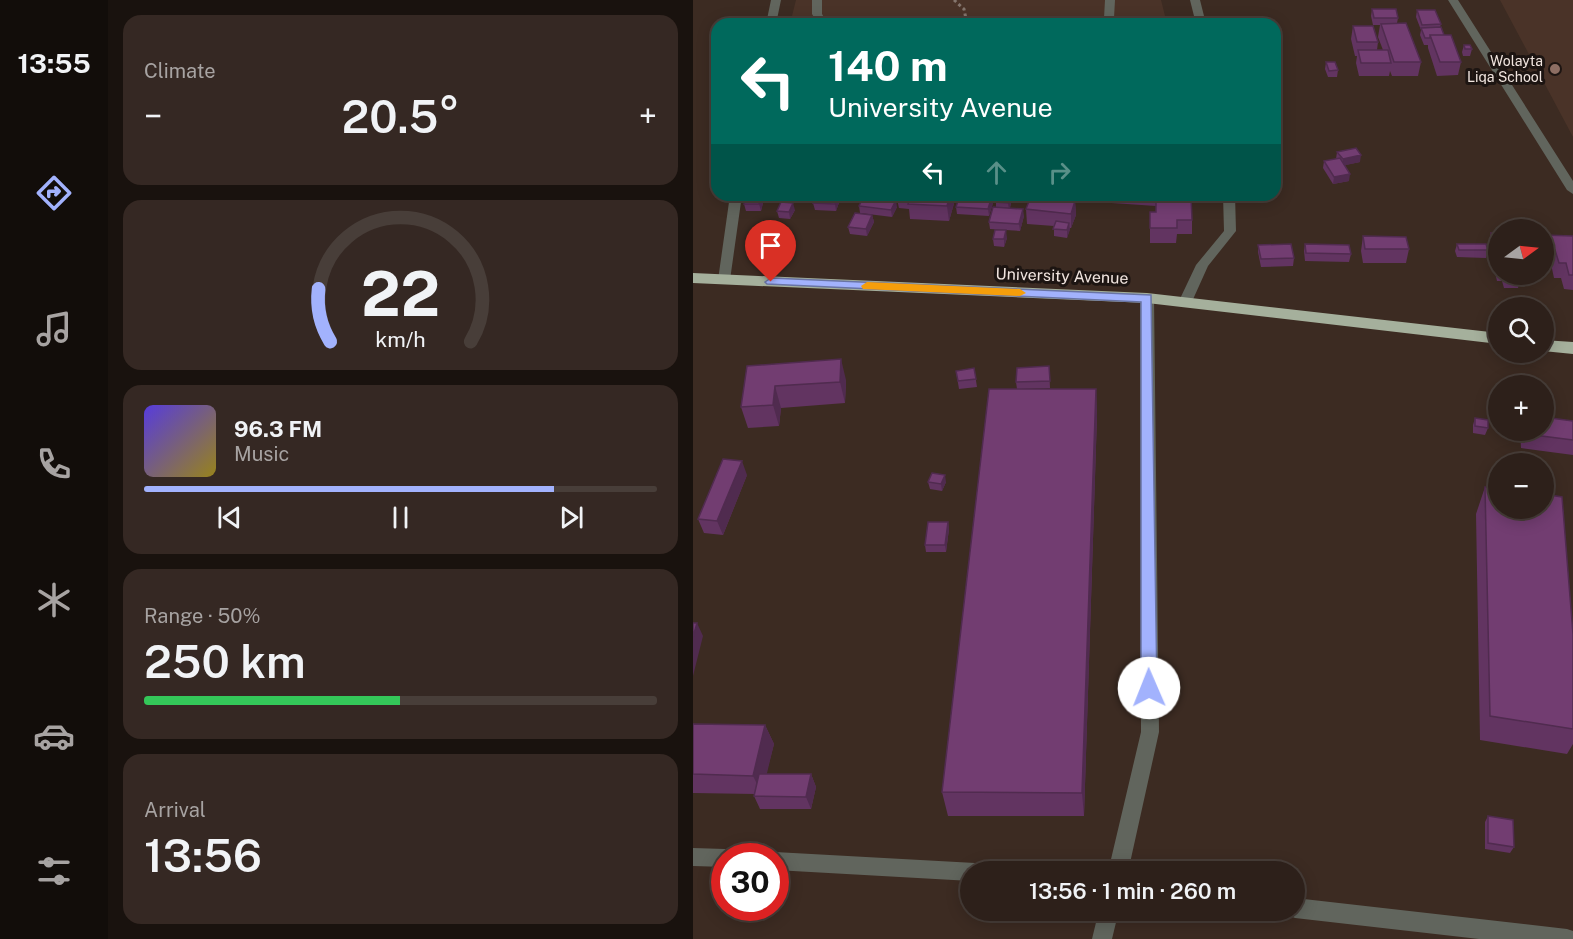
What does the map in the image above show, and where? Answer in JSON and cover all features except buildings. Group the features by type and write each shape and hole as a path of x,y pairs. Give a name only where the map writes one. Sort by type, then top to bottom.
{"highway":[{"name":"University Avenue","path":"693,278 1147,298 1488,338"},
{"path":"1554,346 1573,348"}],"street":[{"path":"772,18 776,0"},
{"path":"817,0 817,14 819,18"},
{"path":"1109,18 1110,0"},
{"path":"1195,0 1200,18"},
{"path":"1453,0 1573,190"},
{"path":"724,280 735,201"},
{"path":"1185,303 1202,265 1230,231 1229,201"},
{"path":"1121,861 1150,732 1147,298"},
{"path":"693,857 711,858"},
{"path":"789,862 960,871"},
{"path":"1305,909 1567,939"},
{"path":"1102,939 1106,921"}],"path":[{"path":"954,0 963,9 965,18"}],"shaded area":[{"path":"796,0 1161,0 1166,18 792,18"},
{"name":"Wolayta Liqa School","path":"1500,0 1573,0 1573,137"}],"slow traffic":[{"path":"867,286 1020,293"}],"place":[{"name":"Wolayta Liqa School","path":"1555,69"}],"route":[{"path":"771,282 1147,298 1149,688"}]}
